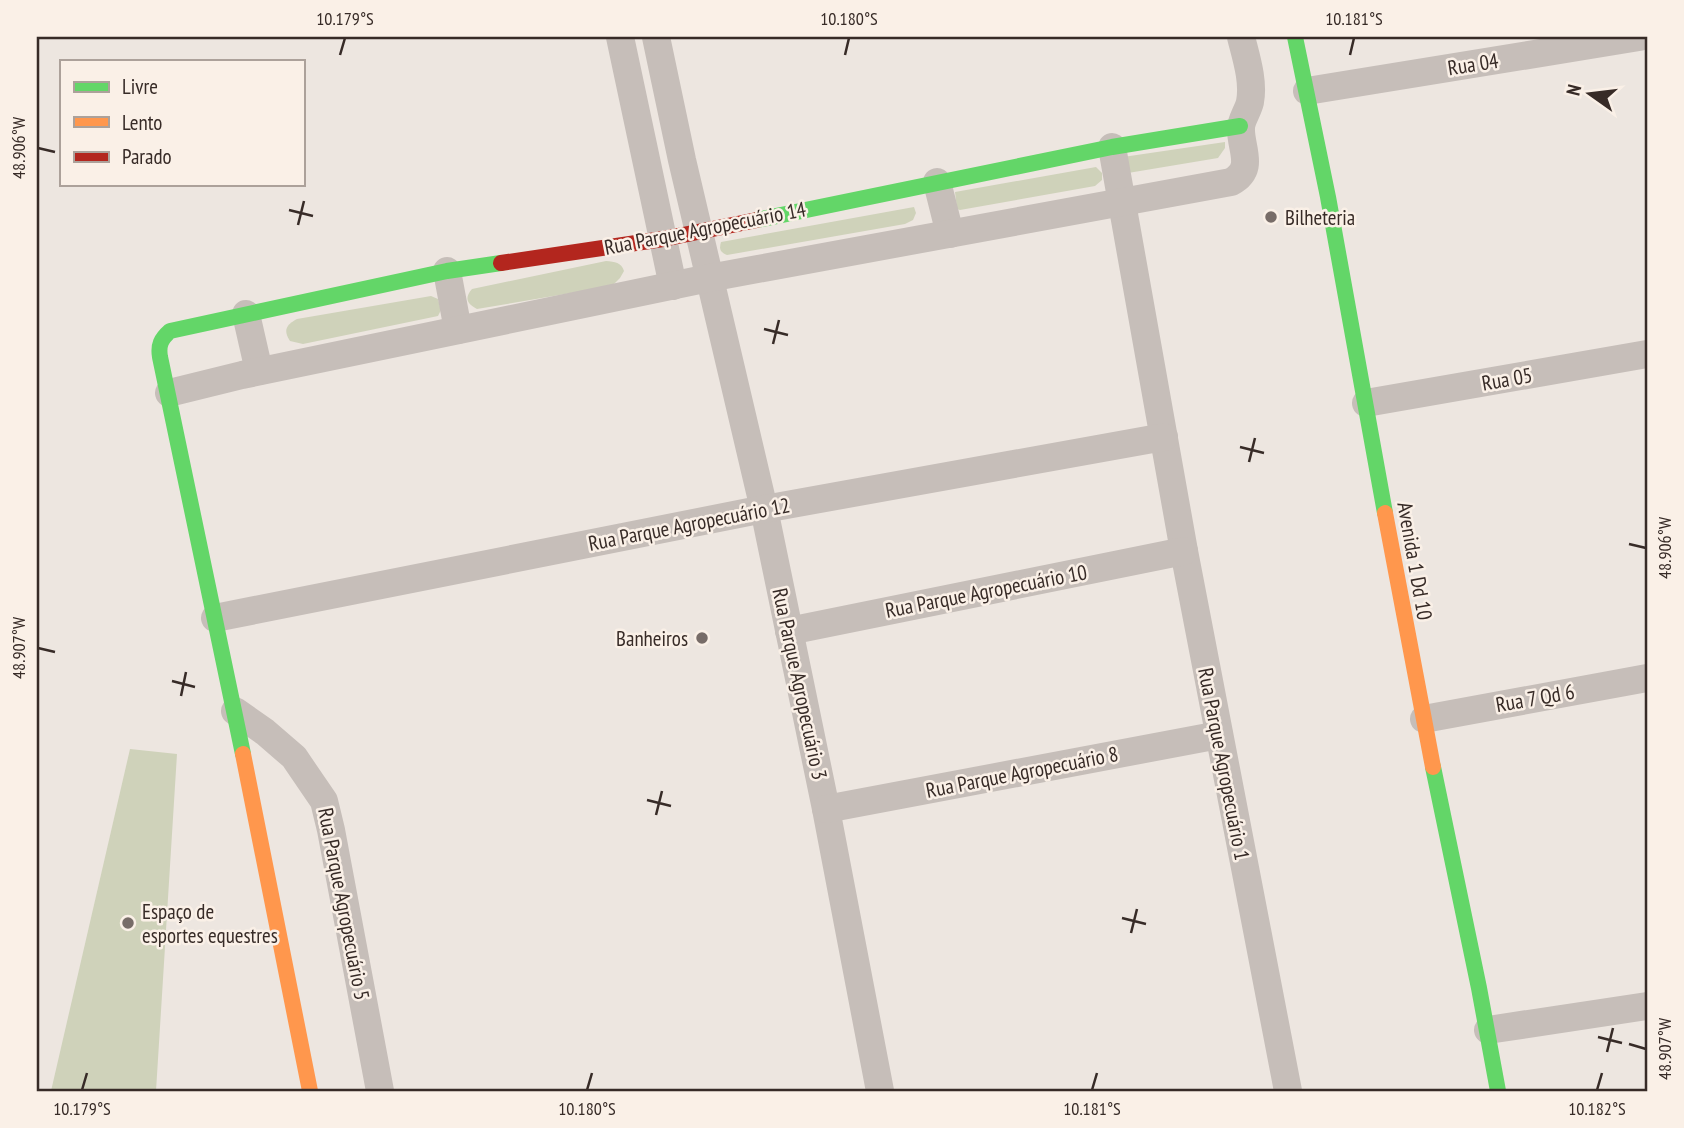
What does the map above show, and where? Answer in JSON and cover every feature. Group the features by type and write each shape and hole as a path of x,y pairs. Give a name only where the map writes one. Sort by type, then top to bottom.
{"street":[{"path":"620,37 673,286"},
{"name":"Rua Parque Agropecuário 3","path":"656,37 698,231 764,509 826,809 880,1091"},
{"path":"310,1091 236,711 169,393 709,278 1231,182 1237,179 1244,163 1245,150 1240,126 1251,94 1241,37"},
{"name":"Avenida 1 Dd 10","path":"1295,37 1323,166 1415,680 1488,1030 1498,1091"},
{"name":"Rua 04","path":"1307,91 1639,37"},
{"path":"634,103 669,93"},
{"name":"Rua Parque Agropecuário 14","path":"169,393 160,343 170,331 447,271 663,239 1112,147 1240,126"},
{"name":"Rua Parque Agropecuário 1","path":"1112,147 1184,551 1288,1091"},
{"path":"937,182 950,234"},
{"path":"447,271 458,330"},
{"path":"246,314 260,372"},
{"name":"Rua 05","path":"1366,403 1647,354"},
{"name":"Rua Parque Agropecuário 12","path":"215,618 764,509 1164,437"},
{"name":"Rua Parque Agropecuário 10","path":"789,631 1184,551"},
{"name":"Rua 7 Qd 6","path":"1424,719 1647,678"},
{"name":"Rua Parque Agropecuário 5","path":"236,711 294,757 324,801 380,1091"},
{"name":"Rua Parque Agropecuário 8","path":"826,809 1219,735"},
{"path":"1488,1030 1647,1006"}],"green space":[{"path":"1225,142 1225,148 1218,158 1128,173 1123,157"},
{"path":"1096,167 1102,173 1102,180 1095,186 957,209 955,192"},
{"path":"914,207 916,213 913,220 905,224 727,255 720,248 721,242"},
{"path":"606,261 619,264 624,271 612,286 477,309 468,300 472,289"},
{"path":"431,296 438,299 441,310 438,316 303,344 290,341 286,331 297,319"},
{"name":"Espaço de esportes equestres","path":"130,749 177,754 156,1091 51,1091"}],"traffic: fast":[{"path":"1295,37 1328,197 1385,513"},
{"path":"757,220 1112,147 1240,126"},
{"path":"243,754 160,357 162,340 170,331 447,271 501,263"},
{"path":"1433,767 1498,1091"}],"traffic: slow":[{"path":"1385,513 1433,767"},
{"path":"243,754 310,1091"}],"traffic: jam":[{"path":"501,263 663,239 757,220"}],"place":[{"name":"Bilheteria","path":"1271,217"},
{"name":"Banheiros","path":"702,638"},
{"name":"Espaço de esportes equestres","path":"128,923"}]}
